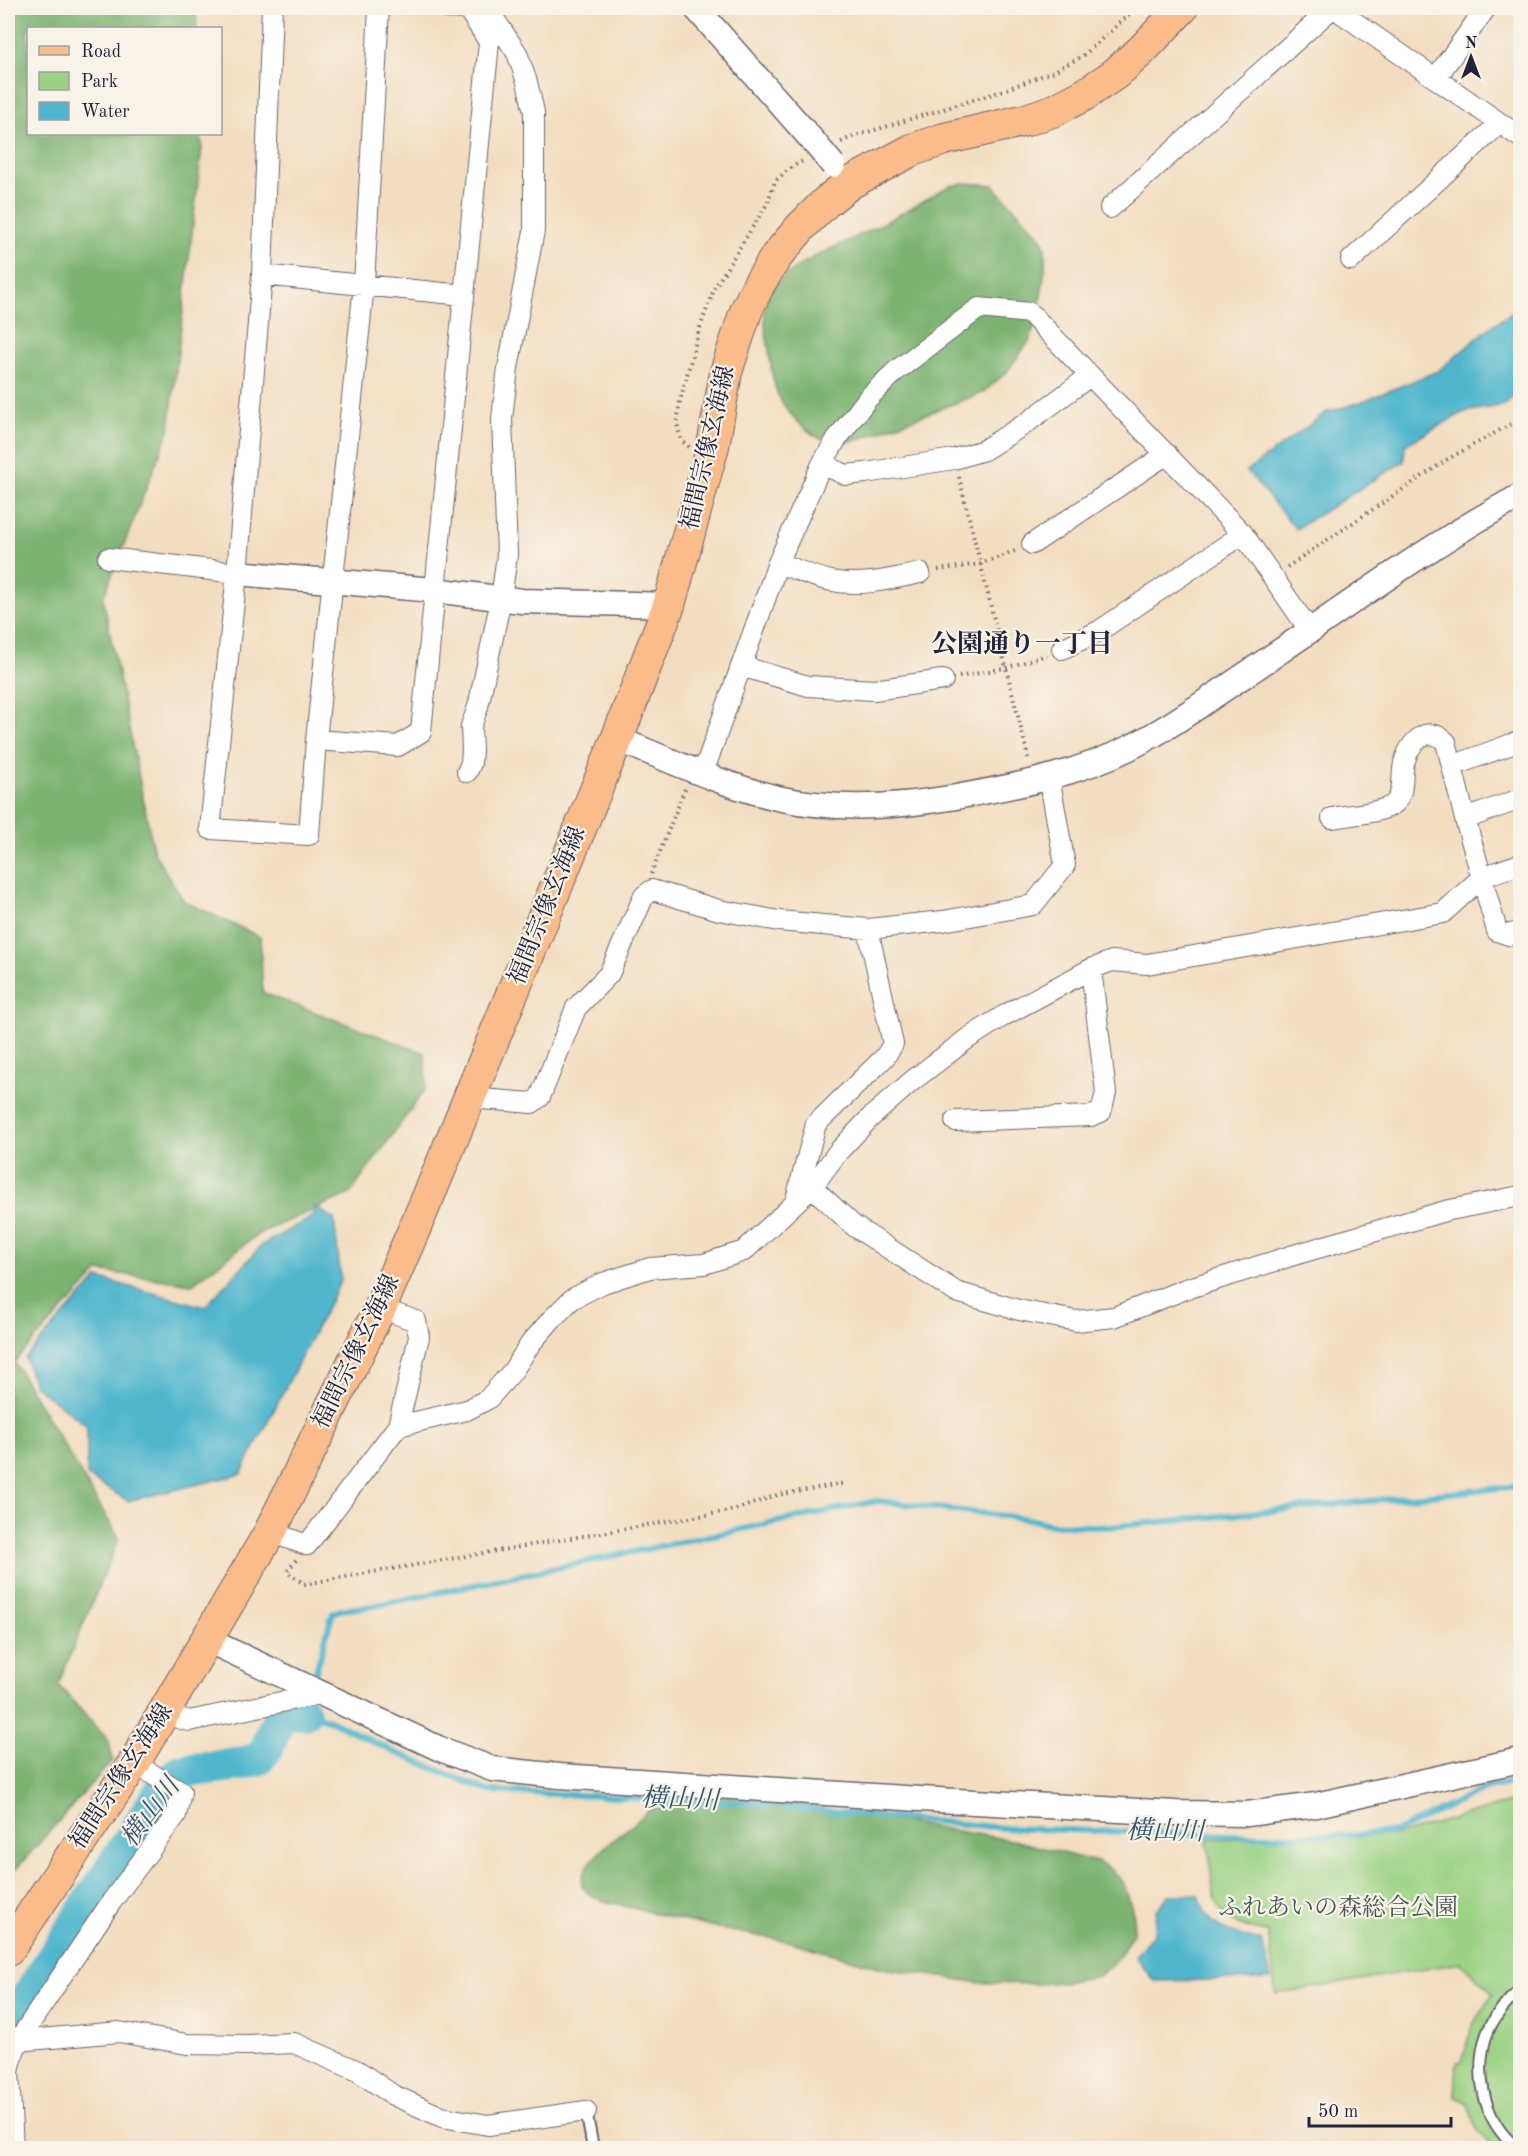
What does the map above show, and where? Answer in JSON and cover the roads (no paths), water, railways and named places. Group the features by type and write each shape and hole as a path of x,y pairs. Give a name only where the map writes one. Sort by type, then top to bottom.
{"main road":[{"name":"福間宗像玄海線","path":"8,1950 134,1763 270,1532 380,1308 617,739 669,605 713,446 726,372 746,311 759,284 776,256 827,201 842,174 944,139 1026,120 1055,110 1084,95 1115,74 1142,50 1182,8"}],"street":[{"path":"272,8 262,275 237,573 210,830 309,835 316,740 364,285 379,8"},
{"path":"316,740 398,746 421,732 489,42 468,9 447,8"},
{"path":"467,772 471,763 471,726 478,706 501,599 507,555 502,418 508,368 534,231 534,112 517,53 488,8"},
{"path":"696,8 842,174"},
{"path":"1110,208 1333,8 1521,137"},
{"path":"1436,78 1486,8"},
{"path":"1351,260 1500,123"},
{"path":"262,275 464,295"},
{"path":"698,771 741,666 778,563 822,464 836,440 875,391 896,371 979,308 1030,313 1243,534 1310,631"},
{"path":"822,464 846,475 954,459 984,450 1025,424 1090,376"},
{"path":"1032,544 1167,454"},
{"path":"617,739 698,771 779,798 835,806 891,806 920,803 1042,780 1103,759 1158,733 1428,550 1521,496"},
{"path":"1062,649 1099,631 1243,534"},
{"path":"108,558 237,573 434,590 522,601 669,605"},
{"path":"778,563 831,581 853,583 920,573"},
{"path":"741,666 808,686 874,690 943,680"},
{"path":"1332,818 1388,808 1396,802 1400,793 1405,762 1420,737 1429,733 1438,734 1446,742 1497,931 1509,935 1521,931"},
{"path":"1452,766 1521,741"},
{"path":"469,1098 532,1103 540,1097 576,1008 609,974 644,896 651,890 719,910 779,921 868,929 943,921 1033,904 1065,865 1042,780"},
{"path":"1465,819 1521,799"},
{"path":"398,1426 467,1410 488,1399 512,1372 531,1343 551,1320 572,1299 603,1283 650,1268 704,1264 744,1251 812,1187 838,1152 870,1118 912,1081 967,1039 1005,1015 1091,969 1112,961 1147,964 1443,913 1482,877 1521,864"},
{"path":"795,1203 816,1124 885,1057 893,1044 868,929"},
{"path":"955,1121 1092,1116 1101,1112 1106,1093 1091,969"},
{"path":"812,1187 854,1226 956,1292 1018,1310 1076,1321 1114,1317 1183,1290 1293,1255 1445,1211 1521,1196"},
{"path":"270,1532 307,1545 398,1426 419,1337 416,1321 380,1308"},
{"path":"207,1640 438,1748 492,1769 560,1776 1175,1813 1248,1814 1316,1805 1521,1760"},
{"path":"164,1714 189,1721 320,1694"},
{"path":"13,2148 9,2072 18,2041 112,1901 176,1815 181,1792 134,1763"},
{"path":"18,2041 119,2032 187,2044 294,2043 358,2071 393,2095 442,2117 488,2125 586,2111"}],"lane":[{"path":"1518,2148 1495,2122 1486,2102 1480,2074 1482,2052 1490,2026 1506,2002 1521,1990"},
{"path":"586,2111 594,2148"}],"water":[{"path":"1520,308 1520,390 1505,405 1464,412 1405,445 1404,461 1296,529 1247,471 1327,412 1361,402 1438,371 1494,324"},
{"path":"314,1206 334,1219 341,1280 241,1474 128,1501 87,1476 87,1426 34,1385 25,1358 98,1278 205,1307 263,1244 312,1217"},
{"path":"1169,1895 1199,1895 1206,1914 1217,1925 1231,1932 1262,1941 1271,1979 1154,1981 1135,1956 1154,1933 1156,1910"}],"waterway":[{"path":"312,1685 333,1613 340,1610 373,1606 877,1501 1029,1519 1049,1524 1109,1527 1520,1486"},
{"name":"横山川","path":"307,1700 304,1713 332,1721 392,1751 488,1791 735,1802 1003,1828 1261,1836 1359,1835 1395,1832 1487,1788 1520,1781"},
{"name":"横山川","path":"8,2027 162,1790 179,1772 241,1764 258,1759 267,1748 278,1720 287,1713 304,1713"}],"district":[{"name":"公園通り一丁目","path":"1022,645"}],"park label":[{"name":"ふれあいの森総合公園","path":"1338,1909"}]}
